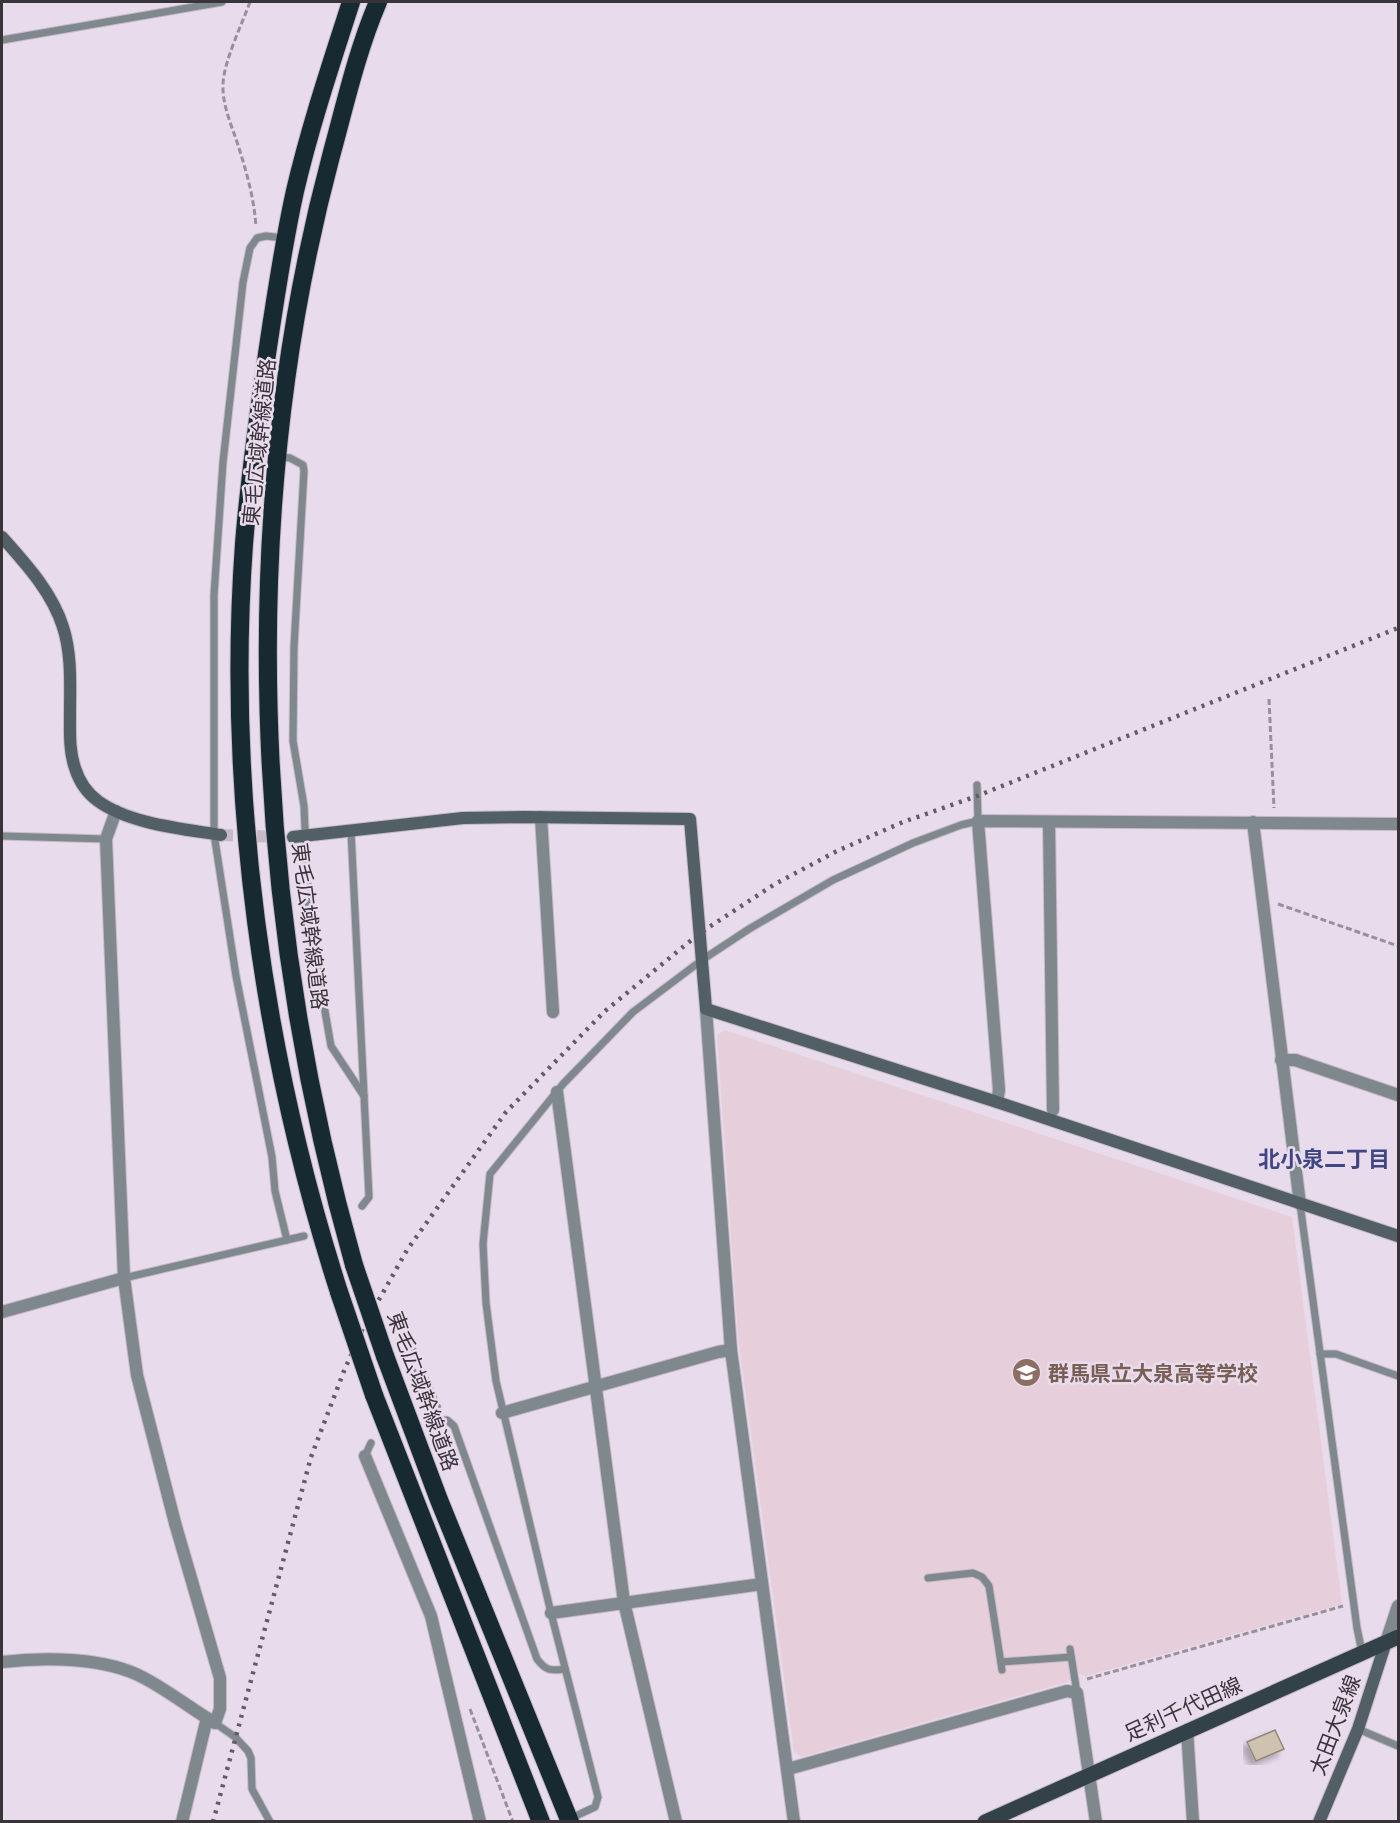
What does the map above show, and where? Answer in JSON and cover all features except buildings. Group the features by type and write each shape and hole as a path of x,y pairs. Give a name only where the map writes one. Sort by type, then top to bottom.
{"highway":[{"name":"東毛広域幹線道路","path":"351,2 322,93 295,190 252,455 244,547 240,698 246,825 262,963 289,1108 316,1216 374,1395 541,1821"},
{"name":"東毛広域幹線道路","path":"378,2 348,94 316,215 298,300 276,456 269,638 272,804 285,925 305,1053 354,1265 439,1500 569,1820"}],"main road":[{"name":"足利千代田線","path":"985,1821 1392,1639"}],"street":[{"path":"2,537 28,566 56,608 64,630 70,659 70,744 74,768 84,788 98,801 116,811 148,822 217,834"},
{"path":"116,811 106,839 124,1278 137,1375 175,1523 220,1678 220,1709 211,1720 182,1821"},
{"path":"541,817 553,1012"},
{"path":"300,836 463,818 690,819 731,1350 794,1821"},
{"path":"998,1102 999,1090 978,821 1398,824"},
{"path":"1049,822 1053,1110"},
{"path":"1253,822 1300,1204"},
{"path":"706,1009 998,1102 1398,1236"},
{"path":"1281,1060 1295,1060 1398,1095"},
{"path":"556,1092 624,1602 676,1821"},
{"path":"2,1311 124,1278"},
{"path":"502,1413 731,1350"},
{"path":"365,1456 431,1616 480,1821"},
{"path":"551,1613 762,1584"},
{"path":"1392,1639 1398,1605"},
{"name":"太田大泉線","path":"1319,1821 1358,1729 1392,1639"},
{"path":"2,1662 25,1659 108,1665 143,1677 211,1720"},
{"path":"788,1769 1077,1687 1096,1821"},
{"path":"1187,1730 1193,1821"}],"lane":[{"path":"2,40 222,2"},
{"path":"286,239 266,236 256,238 250,248 243,282 223,462 214,595 217,834 236,976 272,1157 275,1191 287,1240"},
{"path":"276,456 290,458 303,465 304,471 294,647 293,741 304,806 300,836 309,919 331,1046 364,1096"},
{"path":"569,1820 595,1807 598,1797 502,1413 490,1347 483,1244 488,1179 556,1092 633,1012 702,960 832,880 913,843 978,821 977,785"},
{"path":"351,831 369,1197 362,1206"},
{"path":"2,836 106,839"},
{"path":"1300,1204 1362,1652"},
{"path":"124,1278 304,1236"},
{"path":"1320,1354 1336,1354 1398,1376"},
{"path":"430,1422 447,1420 454,1426 537,1659 543,1668 550,1671 565,1668"},
{"path":"365,1456 371,1443"},
{"path":"928,1578 973,1573 982,1577 989,1586 1002,1670"},
{"path":"1001,1662 1070,1653 1077,1687"},
{"path":"211,1720 235,1737 248,1750 251,1758 252,1789 270,1821"},
{"path":"1358,1729 1398,1746"}],"path":[{"path":"250,2 223,83 225,105 255,204 256,238"},
{"path":"1269,699 1275,822"},
{"path":"1262,898 1398,945"},
{"path":"416,1399 423,1393 408,1352 415,1349 436,1403"},
{"path":"1077,1687 1346,1605"},
{"path":"468,1706 513,1821"}],"shaded area":[{"name":"群馬県立大泉高等学校","path":"725,1030 1292,1217 1342,1604 1086,1676 1080,1674 1071,1677 1068,1682 801,1757 794,1752 738,1337 717,1035"}],"tunnel":[{"path":"221,835 283,837"}],"railway":[{"path":"213,1822 311,1457 363,1328 407,1250 506,1112 605,1011 700,933 775,884 837,851 903,822 977,796 1398,628"}],"place":[{"name":"群馬県立大泉高等学校","path":"1027,1373"}],"district":[{"name":"北小泉二丁目","path":"1324,1159"}]}
